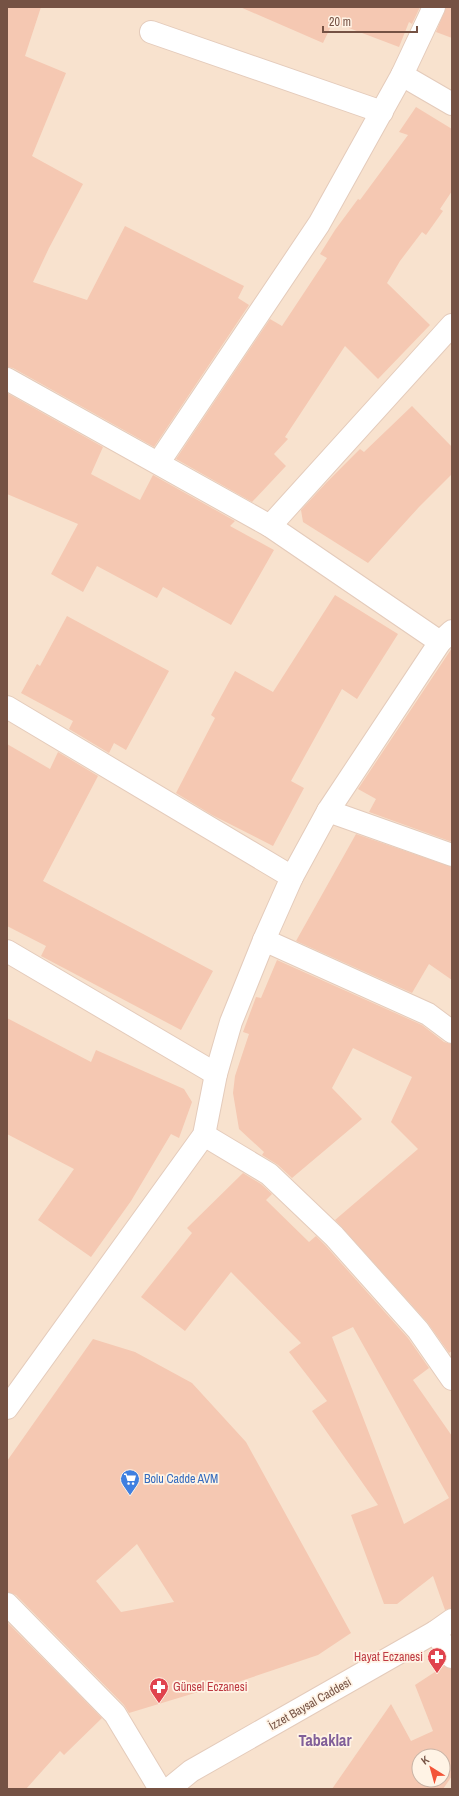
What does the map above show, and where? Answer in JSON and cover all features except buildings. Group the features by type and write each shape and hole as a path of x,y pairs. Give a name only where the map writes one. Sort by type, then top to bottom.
{"street":[{"path":"159,462 319,224 382,112 434,7"},
{"path":"151,32 382,112"},
{"path":"402,74 452,104"},
{"path":"270,526 452,325"},
{"path":"7,379 159,462 270,526 446,636 328,811 292,877 264,940 231,1022 216,1074 204,1135 7,1408"},
{"path":"7,707 292,877"},
{"path":"328,811 452,854"},
{"path":"264,940 428,1014 452,1032"},
{"path":"7,951 216,1074"},
{"path":"204,1135 269,1174 334,1236 418,1330 452,1380"},
{"path":"7,1604 116,1714 160,1789"},
{"path":"443,1626 452,1657"},
{"name":"İzzet Baysal Caddesi","path":"169,1789 192,1772 443,1626"}],"shaded area":[{"path":"7,7 452,7 452,1789 7,1789"}],"place":[{"name":"Bolu Cadde AVM","path":"130,1496"},
{"name":"Hayat Eczanesi","path":"437,1674"},
{"name":"Günsel Eczanesi","path":"159,1704"}],"district":[{"name":"Tabaklar","path":"325,1740"}]}
